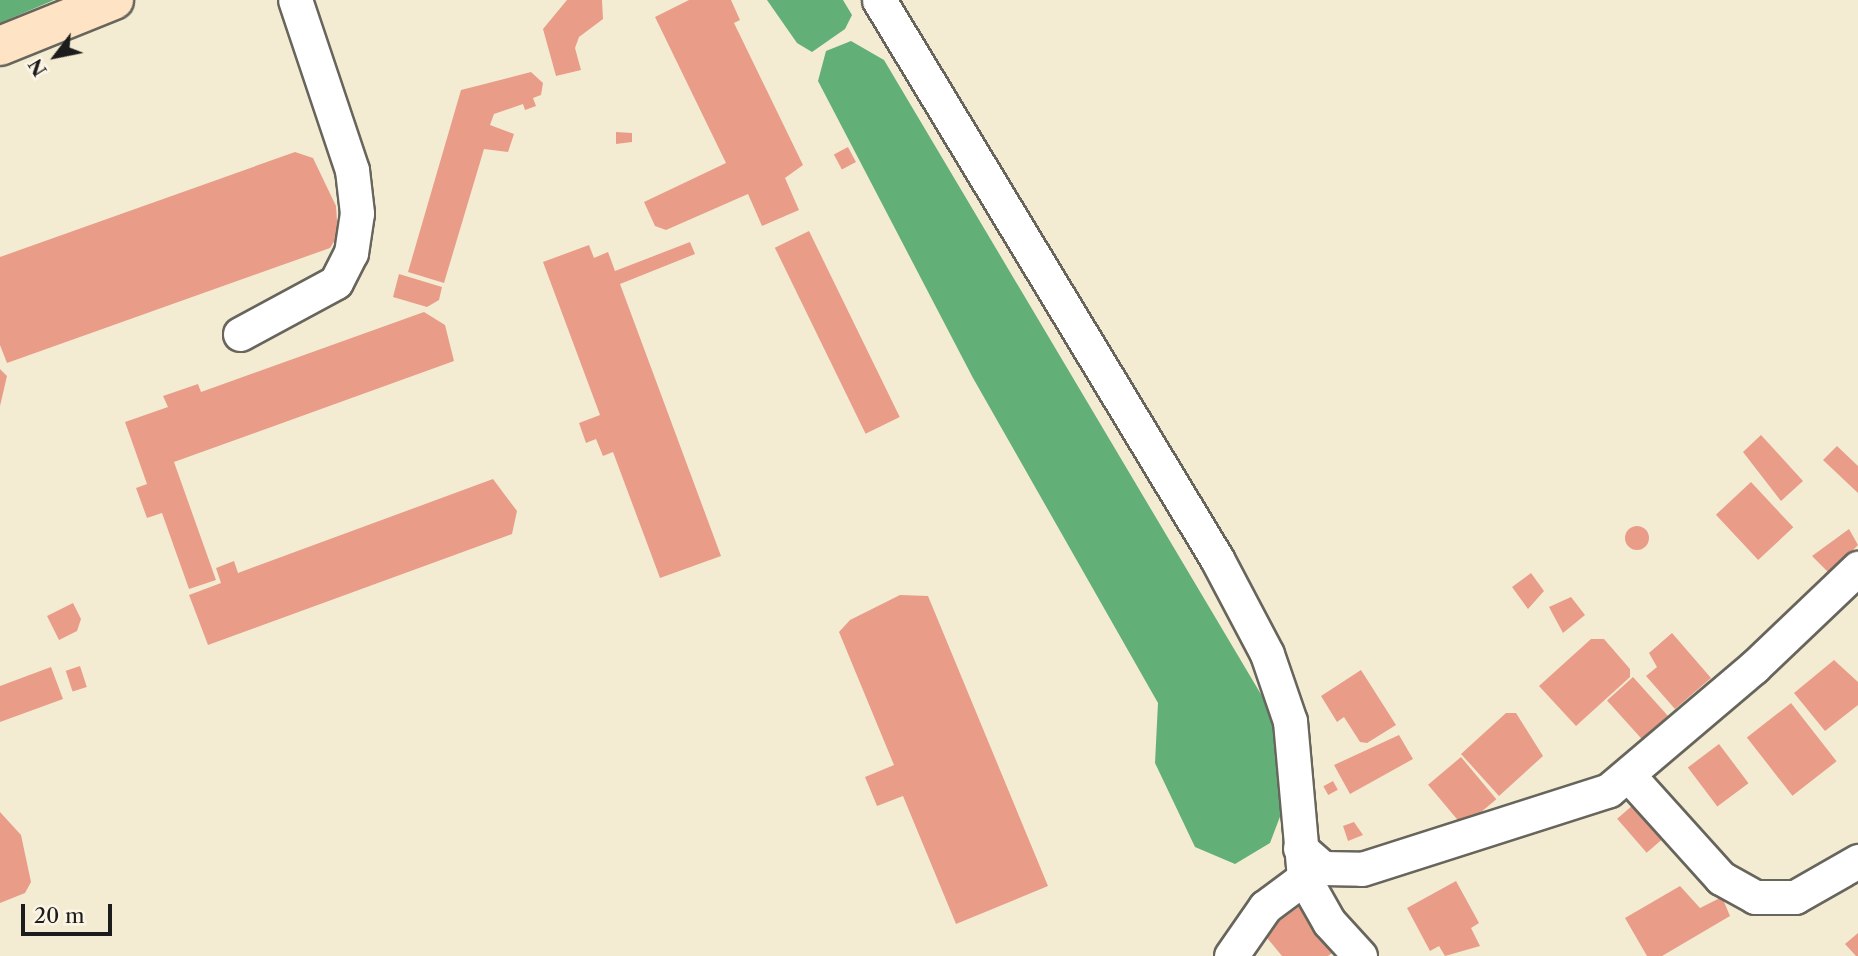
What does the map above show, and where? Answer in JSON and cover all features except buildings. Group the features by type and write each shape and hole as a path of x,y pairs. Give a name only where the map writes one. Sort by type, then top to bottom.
{"main road":[{"path":"0,46 114,0"}],"street":[{"path":"240,334 336,282 353,240 352,170 295,0"},
{"path":"879,0 1217,559 1267,654 1290,721 1302,863 1329,922 1360,956"},
{"path":"1302,863 1362,869 1483,834 1630,777 1858,568"},
{"path":"1630,777 1721,878 1755,897 1795,897 1858,861"},
{"path":"1231,956 1265,907 1302,863"}],"green space":[{"path":"0,0 54,0 0,23"},
{"path":"767,0 843,0 852,15 845,29 812,52 797,43"},
{"path":"851,41 884,60 1262,696 1284,758 1281,814 1270,843 1235,864 1195,847 1155,763 1158,703 973,378 818,81 826,51"}]}
